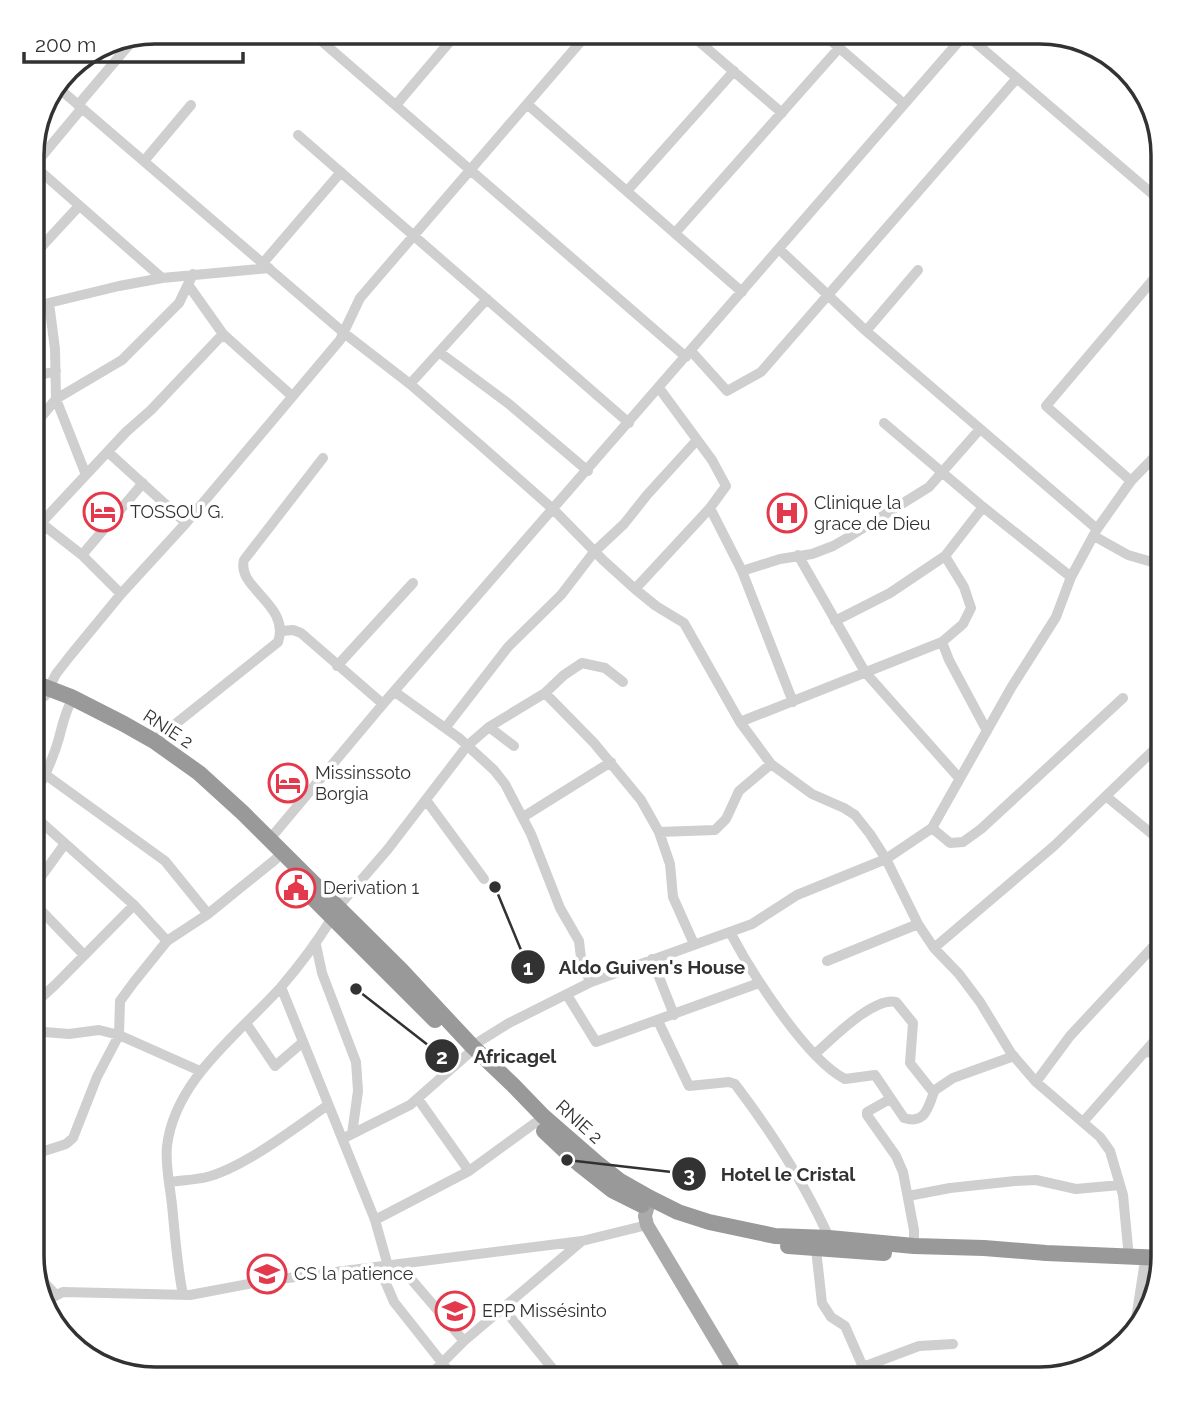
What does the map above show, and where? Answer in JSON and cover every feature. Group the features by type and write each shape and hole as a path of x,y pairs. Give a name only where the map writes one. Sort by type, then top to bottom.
{"highway":[{"name":"RNIE 2","path":"44,693 128,733 174,764 225,808 276,859 402,971 535,1123 612,1190 709,1223 757,1234 832,1244 1150,1267"},
{"name":"RNIE 2","path":"44,693 104,713 154,741 199,773 269,840 335,912"},
{"name":"RNIE 2","path":"470,1051 513,1085 597,1164 674,1221 712,1233 816,1250 832,1244 1151,1258"}],"main road":[{"path":"649,1203 645,1216 647,1225 731,1367"}],"street":[{"path":"325,44 689,354 725,390 730,391 765,368 1017,78"},
{"path":"396,105 447,44"},
{"path":"44,689 121,594 186,523 344,333 360,298 579,44"},
{"path":"702,44 782,113"},
{"path":"834,44 904,104"},
{"path":"269,840 383,704 588,471 955,44"},
{"path":"979,44 1151,192"},
{"path":"44,151 127,48"},
{"path":"675,233 839,48"},
{"path":"627,191 734,71"},
{"path":"64,93 344,333 410,384 554,510 594,552 635,589 689,629 740,722 771,764 812,794 855,815 886,859 918,923 934,948 959,974 980,1002 1014,1056 1036,1082 1100,1137 1110,1151 1120,1185 1129,1258"},
{"path":"527,104 742,292"},
{"path":"144,161 191,105"},
{"path":"298,135 629,423"},
{"path":"44,304 162,278 266,266 341,172"},
{"path":"44,176 162,278"},
{"path":"44,244 79,206"},
{"path":"779,249 866,331 1095,533 1128,555 1151,562"},
{"path":"866,331 918,270"},
{"path":"44,414 56,399 122,360 170,314 189,286 193,274"},
{"path":"1131,481 1046,406 1151,283"},
{"path":"189,286 223,334 292,396"},
{"path":"410,384 487,299"},
{"path":"49,303 54,333 56,399 86,475"},
{"path":"44,518 133,425 151,411 223,334"},
{"path":"439,352 509,404 588,471"},
{"path":"44,374 56,371"},
{"path":"635,589 710,508 726,486 659,388"},
{"path":"884,423 1071,577"},
{"path":"742,570 833,547 929,488 980,429"},
{"path":"446,727 496,662 561,595 594,552 624,524 697,440"},
{"path":"108,452 186,523"},
{"path":"154,741 278,642 282,631 272,608 246,577 242,566 323,458"},
{"path":"348,1136 418,1099 470,1051 509,1023 591,982 752,924 797,895 886,859 932,828 1011,688 1056,617 1071,577 1095,533 1131,481 1151,461"},
{"path":"82,555 143,484"},
{"path":"835,621 890,593 945,556 983,507"},
{"path":"710,508 742,570 793,702"},
{"path":"44,525 82,555 121,594"},
{"path":"798,555 865,672 959,778"},
{"path":"740,722 942,642 963,624 971,608 961,581 945,556"},
{"path":"337,666 413,583"},
{"path":"282,631 302,633 383,704"},
{"path":"942,642 987,731"},
{"path":"183,1295 175,1250 167,1148 178,1111 200,1071 281,987 316,944 335,912 467,746 489,727 545,693 582,663 605,668 623,682"},
{"path":"395,692 446,727 500,777 523,817 560,908 579,941 582,966 591,982"},
{"path":"545,693 611,762 641,800 659,832 668,857 673,897 694,944"},
{"path":"932,828 950,843 963,842 981,829 1123,698"},
{"path":"44,779 69,706"},
{"path":"489,727 514,746"},
{"path":"934,948 1036,862 1151,754"},
{"path":"523,817 611,762"},
{"path":"659,832 715,830 726,819 739,791 771,764"},
{"path":"46,775 165,861 208,914"},
{"path":"1107,797 1151,833"},
{"path":"426,800 484,879"},
{"path":"44,826 134,905 167,941"},
{"path":"44,872 64,845"},
{"path":"44,1152 66,1144 73,1138 97,1077 119,1035 121,1002 167,941 208,914 276,859"},
{"path":"44,995 134,905"},
{"path":"44,913 84,954"},
{"path":"827,961 918,923"},
{"path":"730,932 759,983 815,1054 845,1079 875,1075 904,1118 915,1120 928,1110 933,1092 953,1078 1014,1056"},
{"path":"316,944 322,973 356,1062 358,1091 348,1136"},
{"path":"1036,1082 1070,1036 1151,951"},
{"path":"652,959 674,1015"},
{"path":"567,995 596,1042 759,983"},
{"path":"281,987 328,1105 348,1136 389,1266 394,1303 444,1367"},
{"path":"815,1054 861,1015 884,1002 895,1002 913,1023 910,1063 933,1092"},
{"path":"658,1021 689,1086 694,1088 729,1082 735,1084 785,1154 807,1191 832,1244"},
{"path":"246,1023 275,1066 303,1042"},
{"path":"44,1032 69,1034 99,1030 119,1035 200,1071"},
{"path":"1083,1122 1151,1045"},
{"path":"1145,1052 1151,1053"},
{"path":"418,1099 470,1171"},
{"path":"890,1099 867,1112 867,1115 904,1172 914,1230 914,1246"},
{"path":"170,1182 202,1178 226,1169 278,1139 328,1105"},
{"path":"375,1220 470,1171 535,1123"},
{"path":"908,1196 1015,1181 1037,1180 1076,1189 1120,1185"},
{"path":"52,1298 55,1294 80,1291 183,1295 264,1281 582,1241 647,1225"},
{"path":"438,1367 464,1341 582,1241"},
{"path":"816,1250 822,1303 831,1317 845,1326 863,1367 919,1346 953,1344"},
{"path":"389,1266 464,1341"},
{"path":"1137,1310 1144,1266"},
{"path":"49,1288 55,1294"},
{"path":"503,1308 551,1367"}],"place":[{"name":"TOSSOU G.","path":"103,512"},
{"name":"Clinique la grace de Dieu","path":"787,513"},
{"name":"Missinssoto Borgia","path":"288,783"},
{"name":"Aldo Guiven's House","path":"495,887"},
{"name":"Derivation 1","path":"296,888"},
{"name":"Africagel","path":"356,989"},
{"name":"Hotel le Cristal","path":"567,1160"},
{"name":"CS la patience","path":"267,1274"},
{"name":"EPP Missésinto","path":"455,1311"}]}
